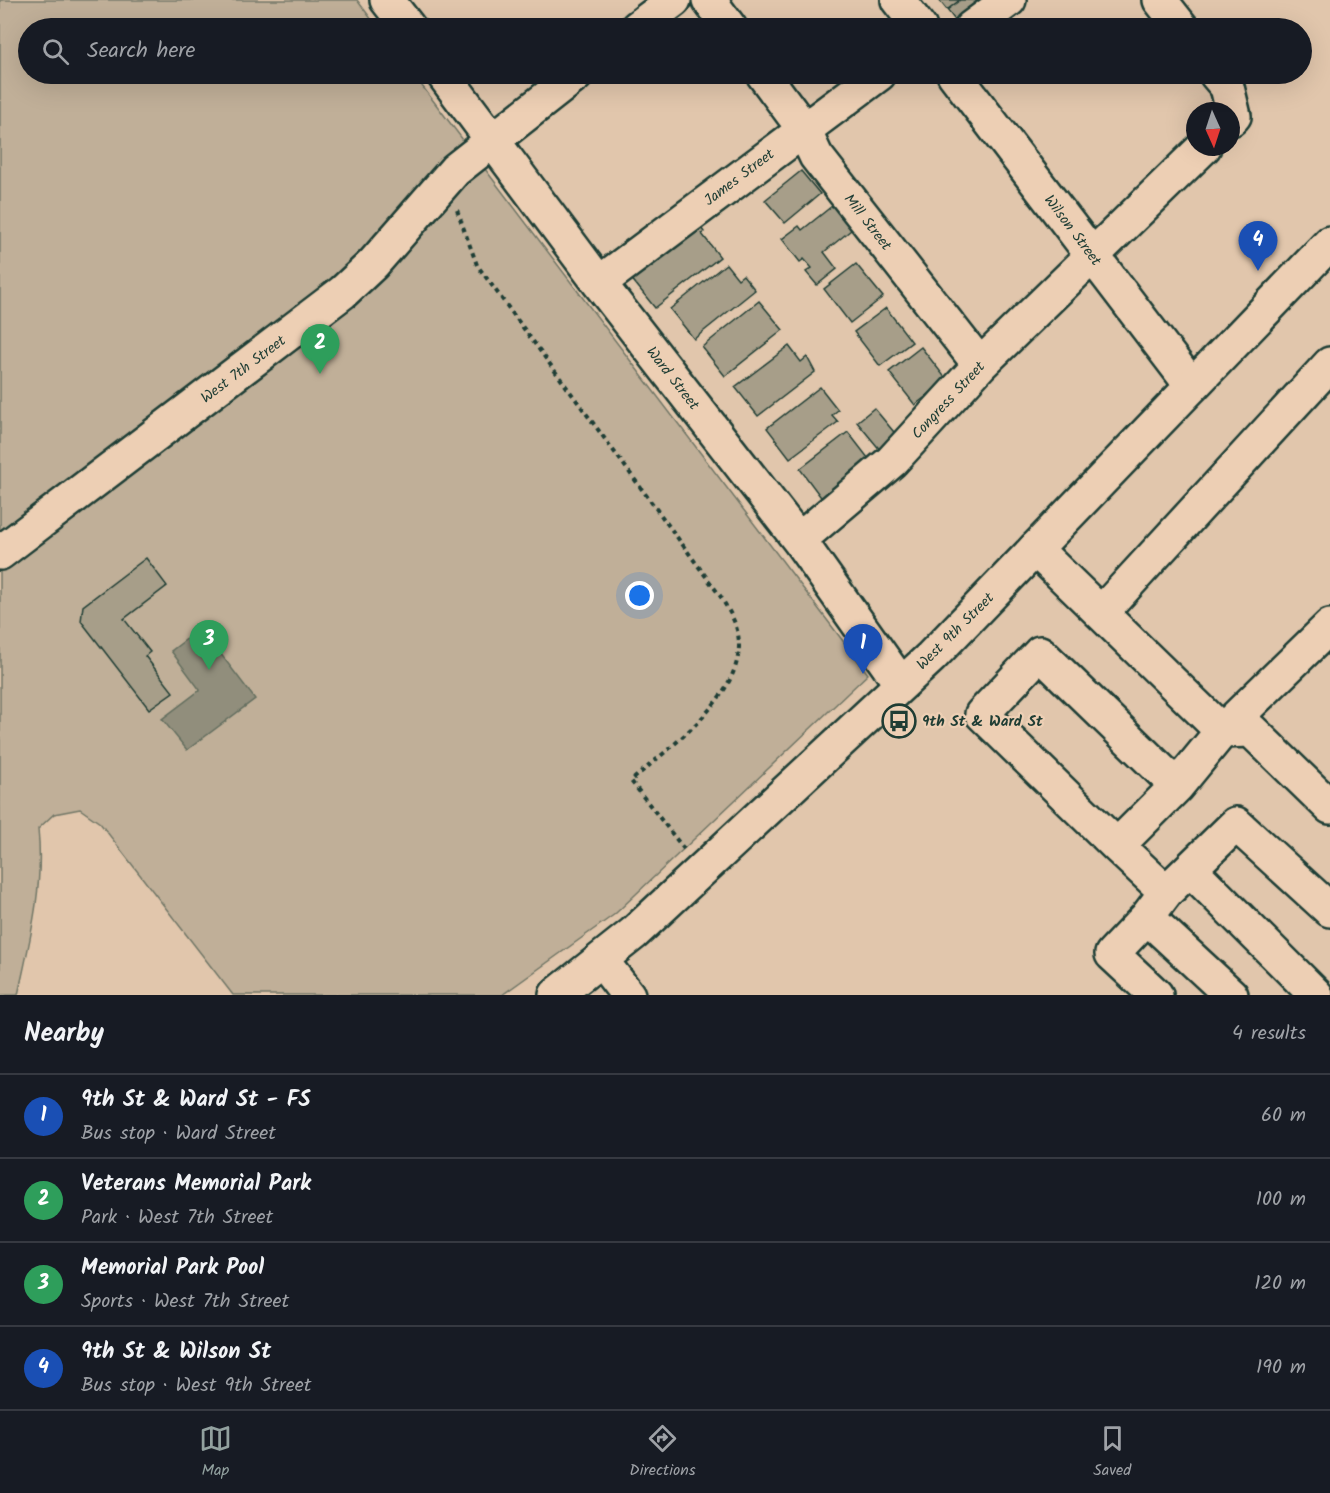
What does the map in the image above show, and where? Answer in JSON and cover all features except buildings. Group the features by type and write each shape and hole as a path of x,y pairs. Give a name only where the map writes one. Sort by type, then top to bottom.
{"street":[{"path":"387,0 401,18"},
{"path":"650,18 674,0"},
{"path":"709,0 722,18"},
{"path":"898,0 912,18"},
{"path":"985,18 1009,0"},
{"path":"1160,0 1174,18"},
{"name":"Ward Street","path":"451,84 599,283 799,540 901,684"},
{"name":"West 7th Street","path":"0,553 343,292 373,264 442,184 492,138 565,84"},
{"name":"Mill Street","path":"770,84 803,128 816,156 980,365"},
{"name":"James Street","path":"599,283 803,128 865,84"},
{"name":"Wilson Street","path":"962,84 1192,386"},
{"path":"1224,84 1231,102"},
{"name":"Congress Street","path":"799,540 892,461 980,365 1094,257 1195,156"},
{"name":"West 9th Street","path":"556,995 601,960 901,684 1035,549 1330,243"},
{"path":"1102,612 1330,364"},
{"path":"1035,549 1222,731 1251,730 1330,807"},
{"path":"1117,846 1177,786 1222,731 1330,627"},
{"path":"1177,786 1041,653 982,714 1117,846 1157,904 1231,995"},
{"path":"1156,995 1112,954 1190,868 1236,824 1330,910"},
{"path":"1190,868 1316,995"},
{"path":"601,960 628,995"}],"path":[{"path":"442,184 457,208 477,265 714,588 731,614 738,632 739,649 734,672 722,693 699,720 631,781 665,825"}],"shaded area":[{"path":"0,0 357,0 370,18 18,18 18,84 421,84 868,674 615,914 502,995 233,995 100,823 80,809 54,814 38,829 37,892 18,995 0,995"},
{"path":"201,628 255,699 187,750 162,719 200,690 171,651"}],"place":[{"name":"9th St & Wilson St","path":"1258,271"},
{"name":"Veterans Memorial Park","path":"320,374"},
{"name":"Memorial Park Pool","path":"209,670"},
{"name":"9th St & Ward St - FS","path":"863,674"},
{"name":"9th St & Ward St","path":"899,721"}]}
